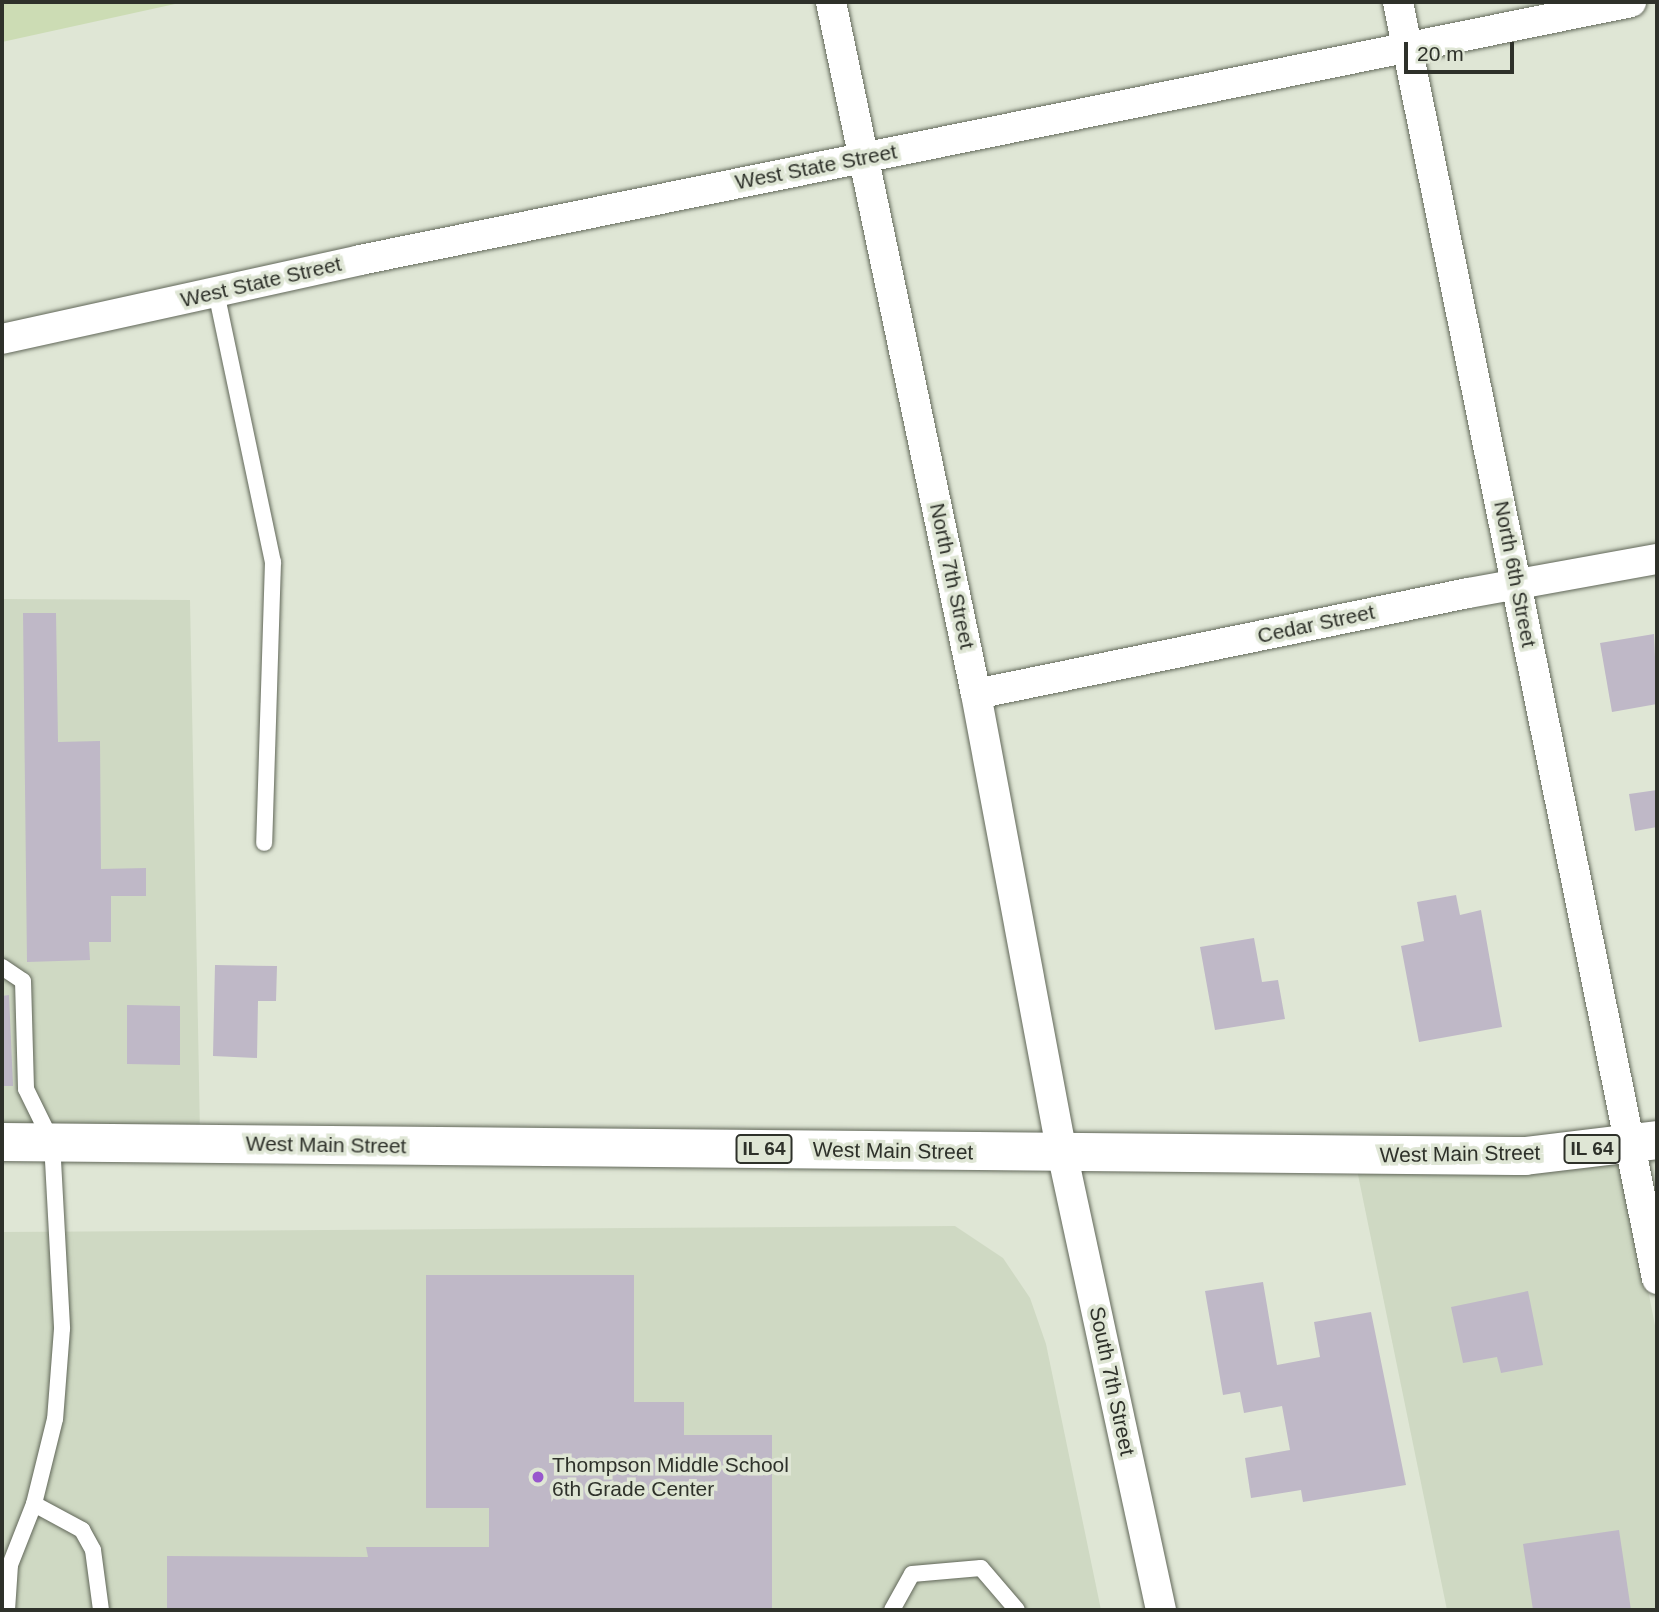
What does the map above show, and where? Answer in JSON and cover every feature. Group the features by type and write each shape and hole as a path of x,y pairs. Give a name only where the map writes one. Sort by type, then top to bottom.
{"main road":[{"name":"West Main Street","path":"2,1142 1525,1156 1644,1143"}],"street":[{"name":"North 7th Street","path":"831,2 976,694 1062,1152"},
{"name":"North 6th Street","path":"1398,2 1517,587 1644,1143 1657,1279"},
{"name":"West State Street","path":"2,339 864,157 1631,2"},
{"name":"Cedar Street","path":"976,694 1468,593 1517,587 1657,559"},
{"name":"South 7th Street","path":"1062,1152 1161,1610"}],"lane":[{"path":"216,292 273,562 264,843"},
{"path":"2,967 23,981 26,1089 52,1142 62,1329 55,1419 34,1504 9,1565 7,1610"},
{"path":"34,1504 82,1530 93,1550 101,1610"},
{"path":"891,1610 912,1574 981,1568 1017,1610"}],"shaded area":[{"path":"2,599 190,600 200,1134 2,1134"},
{"path":"1622,1156 1657,1336 1657,1610 1447,1610 1356,1165"},
{"name":"Thompson Middle School 6th Grade Center","path":"955,1226 1003,1258 1030,1298 1046,1344 1101,1610 2,1610 2,1232"}],"green space":[{"path":"2,2 184,2 2,42"}],"building":[{"path":"23,613 56,613 58,742 100,741 101,869 146,868 146,896 111,896 111,942 89,942 90,960 27,962"},
{"path":"1654,634 1657,704 1612,712 1600,643"},
{"path":"1657,790 1657,827 1635,831 1629,794"},
{"path":"1456,895 1460,915 1481,910 1502,1027 1419,1042 1401,946 1424,941 1417,902"},
{"path":"1254,938 1262,982 1278,980 1285,1019 1215,1030 1200,947"},
{"path":"215,965 277,966 276,1001 258,1001 257,1058 213,1056"},
{"path":"9,995 13,1086 2,1086 2,996"},
{"path":"127,1005 180,1006 180,1065 127,1064"},
{"path":"426,1275 634,1275 634,1402 684,1402 684,1435 772,1435 772,1610 167,1610 167,1556 368,1557 366,1547 489,1547 489,1508 426,1508"},
{"path":"1263,1282 1277,1365 1320,1357 1314,1322 1371,1312 1406,1485 1303,1502 1301,1490 1251,1498 1245,1458 1290,1450 1282,1406 1244,1413 1240,1392 1223,1395 1205,1291"},
{"path":"1528,1291 1543,1365 1501,1373 1497,1357 1463,1363 1451,1307"},
{"path":"1619,1530 1631,1610 1533,1610 1523,1544"}],"place":[{"name":"Thompson Middle School 6th Grade Center","path":"538,1477"}]}
